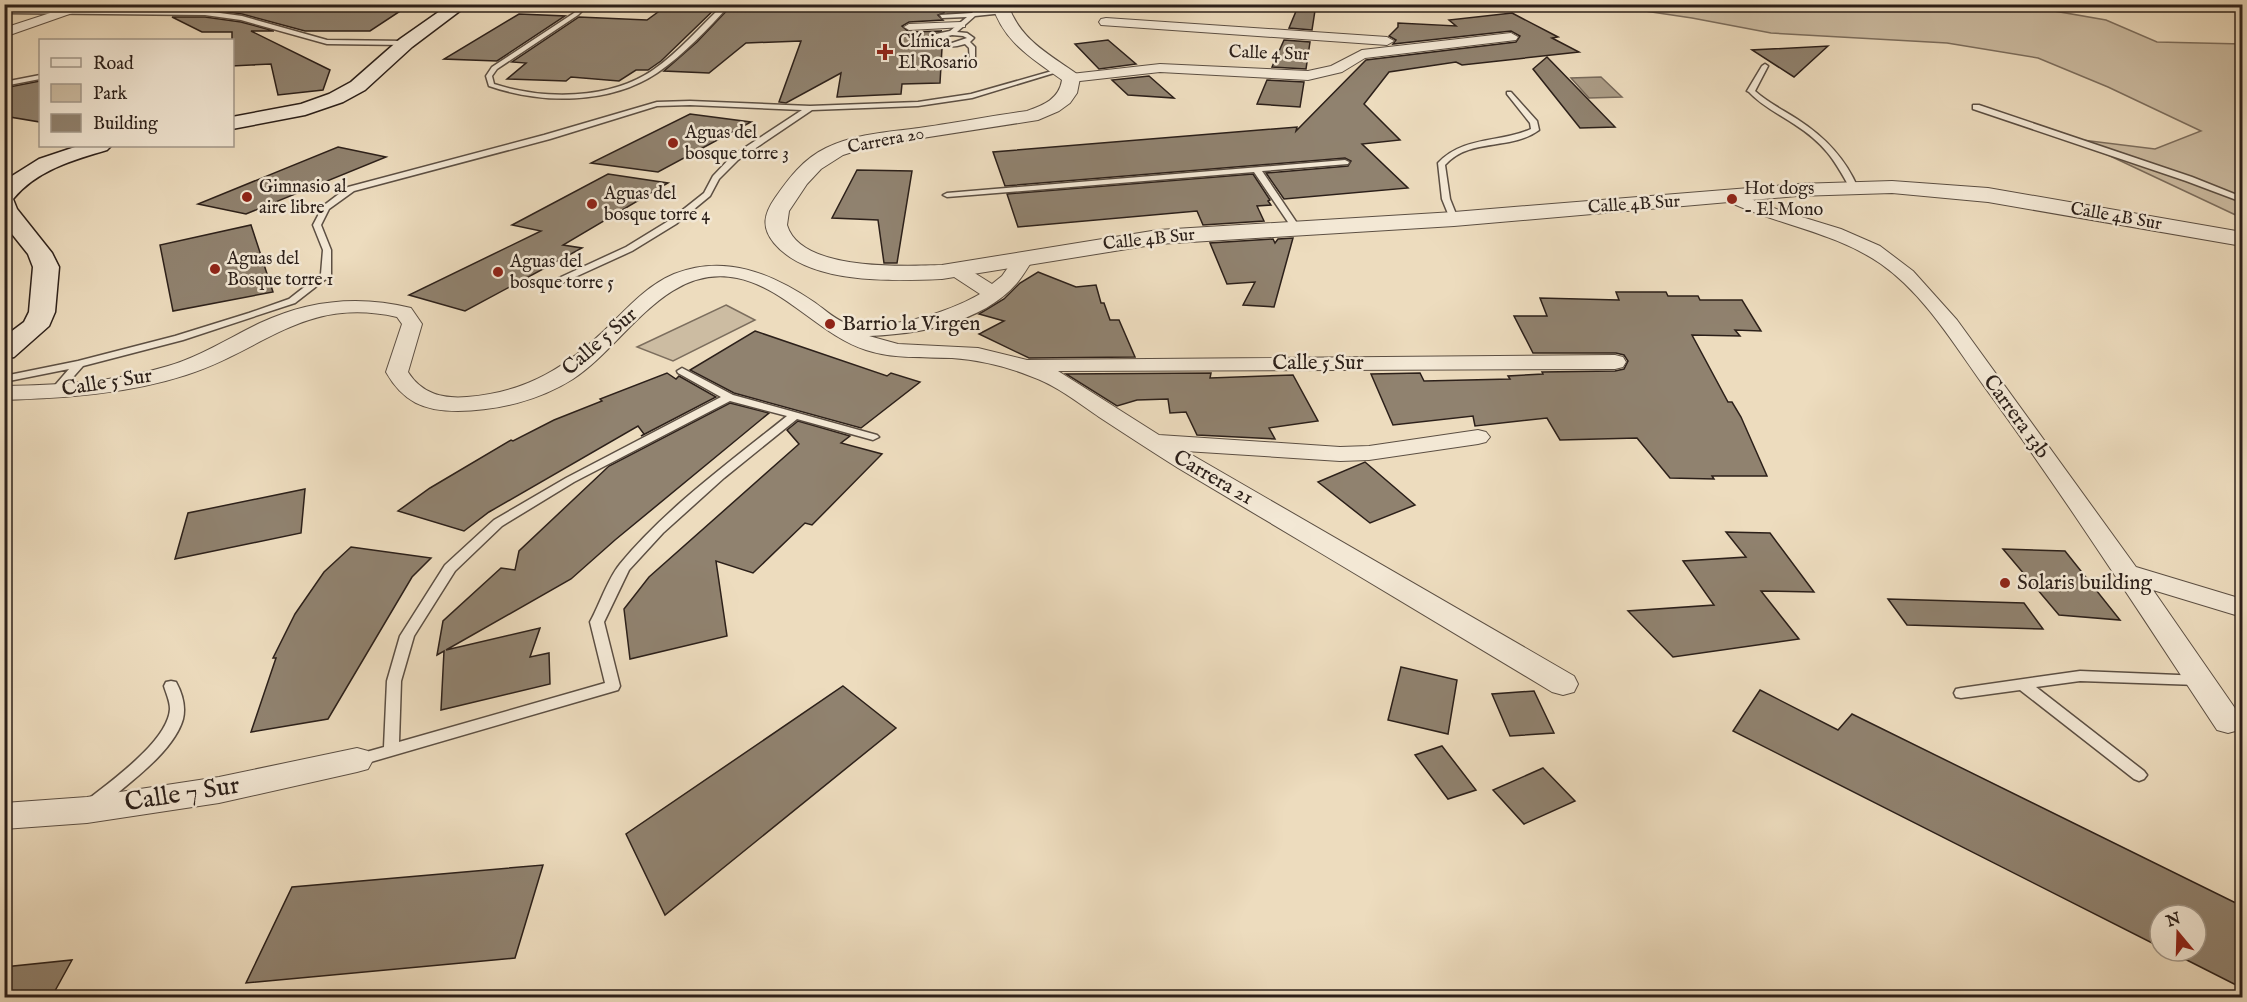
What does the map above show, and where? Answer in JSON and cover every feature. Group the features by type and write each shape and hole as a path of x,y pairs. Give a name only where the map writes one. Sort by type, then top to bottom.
{"main road":[{"path":"234,123 305,109 336,98 358,86 406,43 461,4"},
{"path":"4,196 21,177 77,152 96,147"},
{"path":"4,202 6,210 40,253 46,267 42,312 35,326 4,351"}],"street":[{"path":"4,33 92,4"},
{"path":"995,7 1014,36 1066,74"},
{"name":"Calle 4 Sur","path":"1106,22 1170,32 1390,41 1406,49"},
{"path":"909,27 961,25"},
{"name":"Calle 4 Sur","path":"1066,74 1162,63 1303,76 1320,74 1342,66 1362,54 1511,37"},
{"name":"Carrera 20","path":"958,271 909,274 869,272 823,263 801,254 787,243 775,225 776,216 780,206 807,168 828,154 860,144 1031,116 1060,103 1070,91 1066,74"},
{"name":"Calle 4B Sur","path":"958,271 1111,243 1158,237 1454,219 1797,190 1892,187 1956,191 2242,239"},
{"name":"Carrera 13b","path":"1733,197 1768,213 1837,234 1870,248 1892,262 1914,283 1956,334 2025,428 2228,722"},
{"path":"845,330 875,331 942,320 967,309 993,293 1008,280 1023,260"},
{"name":"Calle 5 Sur","path":"4,393 55,391 141,380 178,370 211,357 289,319 315,310 349,304 384,307 404,312 412,324 397,372 404,386 413,394 426,400 449,404 500,401 526,395 556,380 594,353 658,291 688,276 725,271 756,277 845,330"},
{"path":"958,271 993,293"},
{"name":"Carrera 21","path":"845,330 861,342 881,348 959,352 1044,373 1080,393 1152,442 1563,684"},
{"name":"Calle 5 Sur","path":"1021,366 1615,362"},
{"path":"1152,442 1340,454 1369,453 1478,437"},
{"path":"2126,573 2242,608"},
{"name":"Calle 7 Sur","path":"4,816 87,810 219,790 357,760"}],"lane":[{"path":"578,4 581,9 576,14 494,68 489,76 491,85 524,95 554,96 601,91 636,81 655,72 728,4"},
{"path":"952,33 974,15 995,7"},
{"path":"942,16 974,15 995,7"},
{"path":"4,11 205,13 242,18 327,42 406,43"},
{"path":"952,33 969,36 970,40 945,45 932,39 938,35 952,33"},
{"path":"966,42 972,47 974,61"},
{"path":"1766,66 1750,90 1762,101 1816,133 1848,171 1854,188"},
{"path":"4,380 79,364 179,338 292,301 326,275 327,250 317,225 326,208 351,189 387,178 547,137 657,104 690,103 810,108 918,104 972,96 1066,74"},
{"path":"4,84 39,77"},
{"path":"1454,219 1446,199 1441,165 1446,156 1458,150 1517,138 1535,130 1534,123 1509,93"},
{"path":"1976,107 2189,179 2242,200"},
{"path":"551,285 629,249 673,222 707,194 717,178 735,158 810,108"},
{"path":"947,195 1345,162"},
{"path":"1256,169 1297,229"},
{"path":"55,391 79,364"},
{"path":"682,371 729,397 873,437"},
{"path":"391,750 394,681 406,636 450,568 498,523 570,480 729,397"},
{"path":"357,760 613,686 597,622 624,568 659,530 720,476 795,415"},
{"path":"1961,693 2080,676 2199,680"},
{"path":"2022,684 2139,775"},
{"path":"87,810 142,762 170,732 178,710 171,686"}],"green space":[{"path":"2014,4 2106,20 2157,42 2242,44 2242,218 2074,139 2155,149 2201,131 2108,87 2038,58 1947,43 1771,33 1611,6 1331,5"},
{"path":"726,305 755,320 673,361 637,347"}],"shaded area":[{"path":"1601,77 1622,97 1589,98 1571,78"}],"building":[{"path":"146,4 411,4 370,31 305,31 242,14 205,9 154,8"},
{"path":"669,4 720,4 661,61 648,70 636,70 619,81 571,77 566,81 507,79 526,63 512,62 579,17 647,20"},
{"path":"733,4 944,4 944,13 938,15 943,20 909,22 902,26 909,32 942,31 935,32 927,39 942,48 940,83 902,84 901,94 837,97 841,73 786,103 779,102 801,41 746,43 709,73 664,71 697,42"},
{"path":"1299,4 1316,4 1312,30 1289,28"},
{"path":"1512,13 1558,37 1552,38 1579,52 1462,65 1456,62 1389,72 1364,104 1400,140 1362,144 1408,188 1284,199 1266,173 1348,166 1351,161 1345,158 1005,186 993,152 1297,127 1296,131 1366,60 1516,42 1520,36 1511,31 1393,44 1396,40 1389,36 1398,27 1398,23 1456,26 1449,20"},
{"path":"519,14 565,16 497,61 444,59"},
{"path":"172,17 205,17 241,22 274,31 251,31 330,70 323,90 278,95 271,64 234,66 232,32 202,32"},
{"path":"1108,40 1136,64 1099,69 1075,44"},
{"path":"1284,40 1310,42 1306,69 1272,67"},
{"path":"1828,46 1794,77 1752,50"},
{"path":"1547,57 1615,127 1580,128 1533,69"},
{"path":"1149,76 1174,98 1128,95 1112,80"},
{"path":"1267,80 1304,82 1300,107 1257,104"},
{"path":"39,81 39,122 4,116 4,88"},
{"name":"Aguas del bosque torre 3","path":"690,114 751,122 658,172 591,163"},
{"path":"338,147 386,157 246,214 198,204"},
{"path":"857,170 912,171 897,263 884,263 878,220 832,218"},
{"path":"608,174 668,183 563,245 582,248 465,311 409,295 541,231 512,225"},
{"path":"1253,174 1270,200 1268,201 1271,205 1257,206 1264,221 1203,225 1197,211 1018,227 1007,194"},
{"name":"Aguas del Bosque torre 1","path":"251,225 273,292 173,311 160,245"},
{"path":"1293,238 1274,307 1243,305 1255,282 1227,284 1210,243 1273,239 1275,243 1278,239"},
{"path":"1038,272 1076,287 1096,285 1101,303 1104,303 1110,320 1119,320 1135,357 1029,358 979,334 1004,321 979,314 1004,299 1020,283"},
{"path":"1616,292 1666,292 1668,296 1698,296 1700,300 1742,300 1761,331 1735,330 1740,336 1692,335 1728,402 1732,402 1741,417 1767,476 1712,476 1714,479 1670,478 1637,438 1560,440 1547,418 1475,426 1473,416 1393,425 1371,374 1420,373 1424,381 1510,379 1508,376 1543,374 1542,372 1624,369 1628,361 1624,355 1616,353 1533,353 1514,316 1547,316 1540,298 1619,300"},
{"path":"755,331 887,376 891,373 920,382 861,428 734,393 690,370"},
{"path":"667,373 676,379 679,376 716,397 641,436 644,434 638,426 489,512 464,531 398,511 430,488 511,440 602,401 600,399"},
{"path":"1211,373 1210,378 1293,375 1318,421 1269,428 1275,439 1197,435 1186,412 1170,413 1168,399 1137,400 1117,406 1066,374"},
{"path":"730,403 769,413 571,579 446,650 540,628 530,657 549,653 550,684 441,710 444,651 437,655 443,621 501,568 515,570 519,551 609,466"},
{"path":"798,421 850,436 841,443 882,454 812,525 805,523 753,573 716,561 727,636 630,659 624,609 649,577 799,444 787,430"},
{"path":"1365,462 1415,505 1370,523 1318,482"},
{"path":"305,489 301,533 175,559 188,513"},
{"path":"1726,532 1770,533 1814,592 1761,591 1799,639 1673,657 1628,611 1714,605 1683,561 1746,557"},
{"path":"351,547 431,558 412,577 328,719 251,732 276,658 273,658 295,614 324,572"},
{"path":"2003,549 2065,551 2120,620 2059,615"},
{"path":"1888,599 2024,603 2043,629 1907,625"},
{"path":"1401,667 1457,680 1448,734 1388,720"},
{"path":"843,686 896,728 665,915 626,834"},
{"path":"1760,690 1838,730 1852,714 2242,906 2242,988 2193,963 2208,963 2208,903 2148,903 2148,941 1733,731"},
{"path":"1534,691 1554,733 1510,736 1492,694"},
{"path":"1442,746 1476,790 1448,799 1415,755"},
{"path":"1543,768 1575,801 1524,824 1493,790"},
{"path":"543,865 515,958 246,983 292,887"},
{"path":"72,960 51,998 4,998 4,967"}],"place":[{"name":"Clínica El Rosario","path":"885,52"},
{"name":"Aguas del bosque torre 3","path":"673,143"},
{"name":"Gimnasio al aire libre","path":"247,197"},
{"name":"Hot dogs - El Mono","path":"1732,199"},
{"name":"Aguas del bosque torre 4","path":"592,204"},
{"name":"Aguas del Bosque torre 1","path":"215,269"},
{"name":"Aguas del bosque torre 5","path":"498,272"},
{"name":"Barrio la Virgen","path":"830,324"},
{"name":"Solaris building","path":"2005,583"}]}
